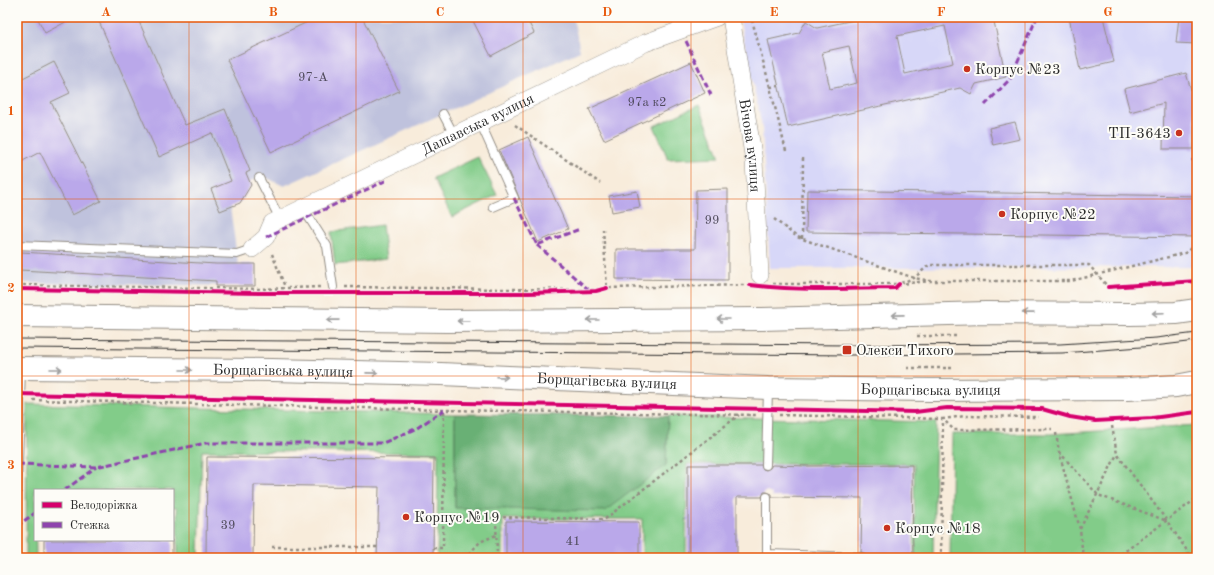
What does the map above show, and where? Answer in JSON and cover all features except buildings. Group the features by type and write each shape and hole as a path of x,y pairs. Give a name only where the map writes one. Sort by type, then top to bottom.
{"main road":[{"path":"17,316 447,321 762,319 986,313 1130,314 1176,313 1197,310"},
{"name":"Борщагівська вулиця","path":"19,368 272,370 425,374 768,388 931,390 1129,389 1176,386 1197,382"}],"street":[{"name":"Дашавська вулиця","path":"252,249 266,237 272,223 280,219 645,43 717,17"},
{"name":"Вічова вулиця","path":"731,17 754,161 763,283"}],"lane":[{"path":"443,114 454,135"},
{"path":"480,122 514,198 493,207"},
{"path":"258,178 280,219"},
{"path":"303,208 327,246 332,287"},
{"path":"17,245 237,254 252,249"},
{"path":"17,491 20,400 19,368"},
{"path":"766,464 768,388"},
{"path":"767,497 767,554 861,557"}],"path":[{"path":"752,20 786,151"},
{"path":"770,87 779,86"},
{"path":"510,121 600,183"},
{"path":"802,239 803,158"},
{"path":"771,216 797,237 914,278 930,280 1071,282 1184,254 1197,243"},
{"path":"604,229 607,288"},
{"path":"266,237 285,287"},
{"path":"856,289 895,288 899,284 914,278 929,265 1089,265 1108,287 1115,287"},
{"path":"17,285 259,289 285,287 332,287 589,290 607,288 763,283 899,284 930,280"},
{"path":"763,283 802,289"},
{"path":"361,292 596,292 607,288"},
{"path":"17,289 306,293"},
{"path":"913,336 956,336"},
{"path":"907,368 955,368"},
{"path":"20,400 444,410 943,419 965,416 1039,417"},
{"path":"433,548 443,548 444,410"},
{"path":"443,516 605,519 739,415"},
{"path":"943,419 954,430 1052,429"},
{"path":"940,558 943,419"},
{"path":"1112,426 1117,454 1167,521 1192,558"},
{"path":"1056,433 1059,452 1080,529 1083,558"},
{"path":"1059,452 1098,495 1167,521"},
{"path":"1080,529 1117,454"},
{"path":"1116,558 1197,498"},
{"path":"496,517 496,558"},
{"path":"465,558 480,542 496,535"},
{"path":"272,547 378,547"}],"shaded area":[{"path":"17,17 573,17 580,51 284,186 265,177 249,181 252,186 242,190 230,207 238,264 255,264 255,286 17,283"},
{"path":"739,17 1197,17 1197,267 770,268 762,127"}],"green space":[{"path":"699,105 720,157 668,159 654,126"},
{"path":"478,157 497,195 452,217 433,178"},
{"path":"382,225 386,259 335,265 331,232"},
{"path":"27,404 455,414 455,508 666,465 668,416 936,422 933,558 915,558 914,464 687,464 686,558 642,558 642,519 503,519 503,558 437,558 438,453 202,451 199,556 178,555 177,507 174,507 174,489 34,489 34,541 36,541 36,558 26,558"},
{"path":"455,414 668,416 666,465 605,511 455,508"},
{"path":"1197,425 1197,558 950,558 952,434 1050,434"}],"tram line":[{"path":"17,339 851,345 1060,344 1156,338 1197,333"},
{"path":"17,348 851,355 1062,353 1197,341"}],"marked path":[{"path":"985,105 1010,79 1037,17"},
{"path":"686,41 711,95"},
{"path":"1192,159 1197,164"},
{"path":"266,237 387,180"},
{"path":"514,198 537,245 580,229"},
{"path":"537,245 589,290"},
{"path":"18,464 96,467 206,443 383,443 417,428 444,410"},
{"path":"66,489 96,467"},
{"path":"17,526 34,514"}],"cycle path":[{"path":"1108,287 1197,281"},
{"path":"750,285 804,289 841,289 895,288 899,284"},
{"path":"17,289 258,293 529,293 596,291 607,288"},
{"path":"17,394 915,412 947,408 1042,409 1070,417 1095,421 1152,418 1197,412"}],"place":[{"name":"Корпус №23","path":"967,69"},
{"name":"ТП-3643","path":"1179,133"},
{"name":"Корпус №22","path":"1002,214"},
{"name":"Олекси Тихого","path":"847,350"},
{"name":"Корпус №19","path":"406,517"},
{"name":"Корпус №18","path":"887,528"}]}
